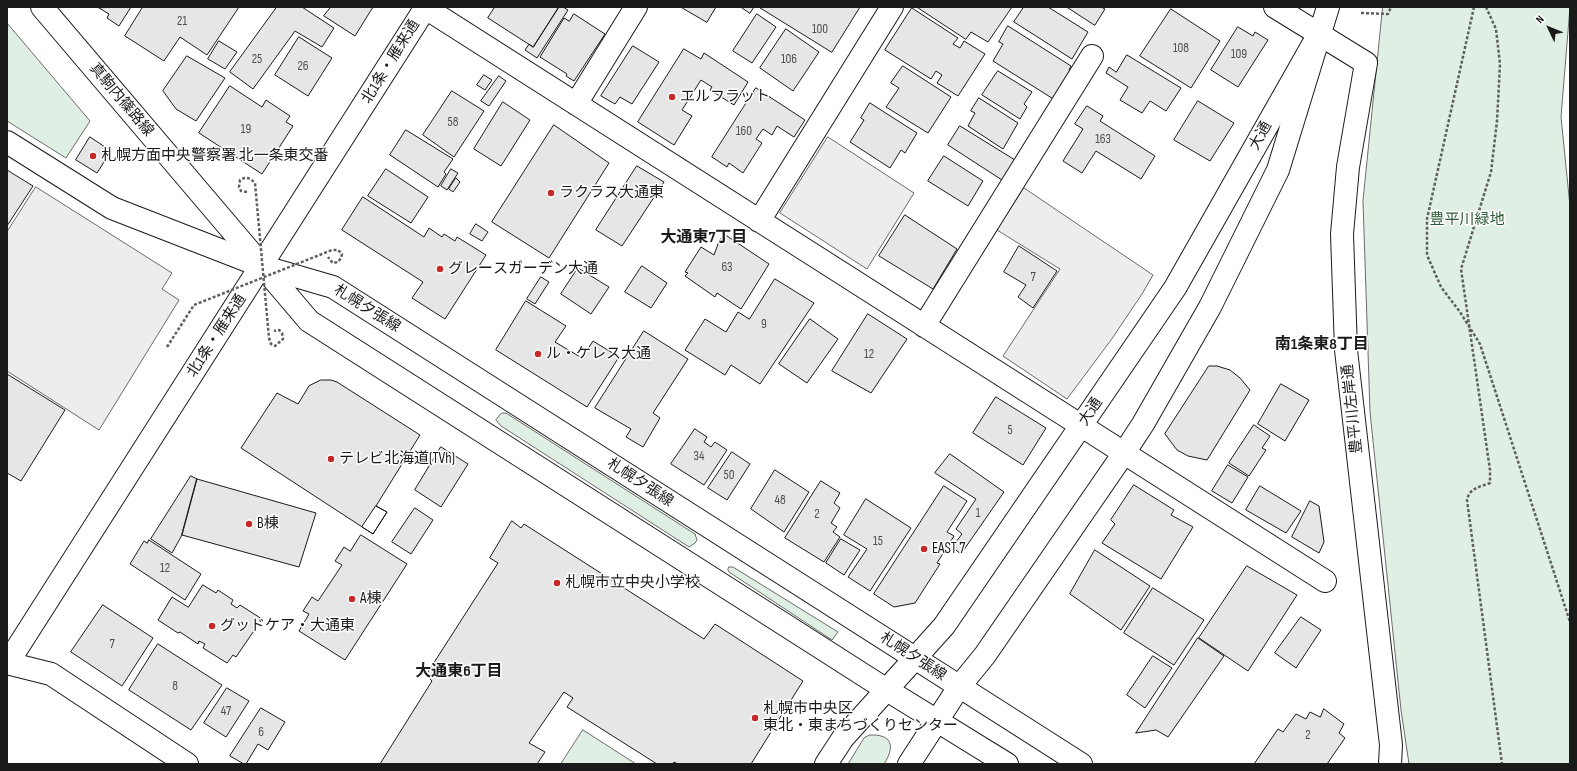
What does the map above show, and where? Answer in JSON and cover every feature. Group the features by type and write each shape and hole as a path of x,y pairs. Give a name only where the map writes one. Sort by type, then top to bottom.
{"main road":[{"name":"真駒内篠路線","path":"42,7 262,271"},
{"name":"北1条・雁来通","path":"7,663 262,271 425,7"},
{"path":"425,7 1325,581"},
{"path":"576,104 636,7"},
{"path":"759,221 892,7"},
{"path":"1275,7 1319,34"},
{"name":"大通","path":"909,764 959,687 985,655 1124,453 1143,424 1210,307 1278,170 1328,7"},
{"name":"大通","path":"826,764 843,738 888,690 944,626 1082,426 1175,288 1319,34"},
{"name":"豊平川左岸通","path":"1319,34 1366,63 1348,167 1342,234 1346,350 1391,745 1390,764"},
{"path":"924,326 1092,56"},
{"name":"札幌夕張線","path":"7,142 112,208 262,271 333,287 959,687 1019,723 1081,764"},
{"path":"262,271 309,321 888,690 1007,764"},
{"path":"7,663 51,674 187,764"}],"path":[{"path":"1361,13 1388,14 1391,7"},
{"path":"1474,7 1427,219 1427,255 1441,287 1469,325 1480,344 1570,622"},
{"path":"1486,7 1496,29 1500,64 1500,89 1491,172 1461,269 1490,470 1490,483 1472,490 1468,494 1467,500 1502,764"},
{"path":"248,192 241,191 239,187 240,180 245,177 250,178 254,183 268,338 271,344 275,346 283,339 282,333 279,330 274,331"},
{"path":"167,347 194,305 262,271 332,250 338,250 342,254 338,262 333,263 328,257"}],"green space":[{"name":"豊平川緑地","path":"1383,7 1570,7 1561,117 1570,206 1570,764 1409,764 1401,710 1370,412 1363,201"},
{"path":"7,23 90,121 66,158 7,121"},
{"path":"502,413 506,413 695,534 697,540 689,547 501,426 496,420"},
{"path":"729,567 733,567 838,632 832,640 729,572"},
{"path":"583,730 636,764 561,764"},
{"path":"870,735 878,735 883,737 890,743 890,752 884,764 848,764 864,738"}],"shaded area":[{"path":"828,137 914,193 867,269 780,213"},
{"path":"36,187 172,273 162,289 179,300 99,430 7,371 7,232"},
{"path":"1024,188 1153,275 1111,340 1067,399 1003,356 1060,269 997,230"}],"building":[{"path":"131,7 119,26 107,18 109,14 99,8"},
{"path":"143,7 239,7 207,55 180,37 164,61 125,36"},
{"path":"277,7 302,7 334,28 322,47 295,31 253,89 230,72"},
{"path":"331,7 373,7 355,36 324,16"},
{"path":"495,7 559,7 533,47 488,18"},
{"path":"559,7 563,7 568,10 537,58 525,50 529,44 533,47"},
{"path":"681,7 716,7 707,22"},
{"path":"741,7 754,7 750,13"},
{"path":"759,7 860,7 832,52"},
{"path":"917,7 1012,7 988,42 971,32 966,39"},
{"path":"1024,7 1048,7 1088,32 1072,59 1014,22"},
{"path":"1067,7 1101,7 1105,9 1095,25"},
{"path":"912,8 958,38 953,44 960,48 964,41 985,54 958,96 937,83 942,75 936,71 931,79 885,50"},
{"path":"1171,9 1220,41 1191,88 1140,56"},
{"path":"574,14 605,34 574,81 566,76 567,74 540,57 564,18 569,21"},
{"path":"757,14 776,27 752,63 733,51"},
{"path":"1008,26 1071,66 1069,70 1073,72 1055,100 993,61 1003,44 999,42"},
{"path":"1238,27 1253,36 1255,32 1268,40 1238,87 1211,70"},
{"path":"786,29 819,52 793,91 760,68"},
{"path":"299,37 332,58 308,96 275,75"},
{"path":"219,41 237,52 225,69 208,59"},
{"path":"633,46 659,62 632,104 620,97 615,104 601,96"},
{"name":"エルフラット","path":"684,49 701,59 704,53 748,82 734,105 710,90 712,87 701,80 682,110 692,116 674,145 638,122"},
{"path":"1127,55 1181,88 1166,111 1150,101 1142,113 1120,100 1128,87 1106,73 1109,67 1116,72"},
{"path":"187,56 225,78 196,121 176,109 163,91"},
{"path":"903,66 951,97 928,133 886,107 899,88 891,83"},
{"path":"998,71 1032,92 1024,104 1027,107 1020,119 982,95"},
{"path":"484,75 492,80 485,90 477,85"},
{"path":"499,76 506,81 489,106 481,101"},
{"path":"230,86 262,107 266,100 290,116 286,122 293,126 262,174 199,133"},
{"path":"756,88 805,120 794,137 777,126 772,135 763,129 756,139 762,143 743,173 729,163 727,167 712,157"},
{"path":"452,91 484,111 454,157 423,135"},
{"path":"979,98 1018,123 1003,149 968,126 975,113 971,111"},
{"path":"1198,101 1234,123 1210,161 1174,140"},
{"path":"503,102 530,120 501,166 474,149"},
{"path":"870,103 917,133 905,153 901,150 890,168 850,142 864,120 861,118"},
{"path":"1087,106 1103,116 1100,121 1155,156 1141,179 1096,151 1082,173 1063,161 1083,129 1075,124"},
{"name":"ラクラス大通東","path":"554,125 609,163 549,258 492,222"},
{"path":"960,126 1015,160 1002,180 948,145"},
{"path":"406,130 453,159 444,172 446,174 438,187 390,155"},
{"path":"90,137 111,151 97,173 76,160"},
{"path":"944,156 983,181 968,206 928,181"},
{"path":"637,166 664,182 622,246 596,230"},
{"path":"386,169 428,197 411,223 368,196"},
{"path":"451,169 458,173 447,190 441,186"},
{"path":"7,170 33,186 7,226"},
{"path":"456,178 460,182 453,192 449,189"},
{"name":"グレースガーデン大通","path":"363,197 424,237 429,228 442,237 444,234 455,241 457,237 486,255 445,319 412,298 423,282 342,230"},
{"path":"905,215 957,249 933,289 879,256"},
{"path":"476,224 488,232 482,241 470,234"},
{"path":"724,234 769,264 741,309 717,293 715,297 685,276 688,273 685,272 701,247 714,255"},
{"path":"1019,246 1057,271 1033,308 1018,297 1026,285 1004,272"},
{"path":"642,266 667,283 651,308 625,292"},
{"path":"578,268 609,287 591,314 561,294"},
{"path":"541,277 549,282 535,304 527,299"},
{"path":"775,279 814,303 760,384 731,365 725,375 685,350 705,319 726,332 738,312 749,319"},
{"name":"ル・ケレス大通","path":"526,301 566,326 555,342 582,358 593,341 619,357 587,407 496,350"},
{"path":"868,314 907,339 871,393 832,371"},
{"path":"810,319 838,339 807,383 779,364"},
{"path":"644,331 688,359 653,413 660,418 643,447 626,437 631,429 595,408"},
{"path":"1209,366 1217,366 1230,370 1240,378 1250,390 1207,460 1188,456 1177,450 1165,434"},
{"path":"7,374 65,410 21,481 7,473"},
{"name":"テレビ北海道(TVh)","path":"321,380 331,380 337,382 420,435 376,506 387,512 373,534 241,448 277,393 298,404 309,386"},
{"path":"1281,384 1309,400 1285,441 1258,424"},
{"path":"996,397 1046,428 1023,465 973,433"},
{"path":"1254,425 1270,436 1262,448 1266,450 1249,476 1229,463"},
{"path":"695,429 707,437 704,442 711,447 715,442 727,450 704,485 671,464"},
{"path":"441,447 468,464 441,507 415,490"},
{"path":"732,452 750,464 727,500 708,488"},
{"path":"950,454 1004,492 961,554 952,547 962,534 956,529 976,499 935,473"},
{"path":"1228,465 1248,477 1232,503 1212,491"},
{"path":"775,470 809,492 784,532 751,509"},
{"path":"191,476 197,479 182,535 172,553 151,539"},
{"name":"B棟","path":"197,479 316,513 299,567 182,535"},
{"path":"821,481 840,493 834,503 840,508 831,523 837,527 833,532 840,537 824,562 785,538"},
{"path":"1134,485 1174,510 1171,515 1193,527 1161,579 1102,543 1115,524 1111,520"},
{"name":"EAST 7","path":"944,486 967,501 947,532 954,536 937,563 940,564 915,603 894,607 874,594"},
{"path":"1260,486 1301,511 1286,533 1246,510"},
{"path":"866,499 911,528 870,591 848,577 867,549 844,535"},
{"path":"1310,501 1319,506 1324,542 1319,553 1292,537"},
{"path":"376,506 387,512 373,534 362,527"},
{"path":"415,508 433,520 411,554 392,542"},
{"name":"札幌市立中央小学校","path":"512,521 521,528 524,524 704,639 715,624 803,681 751,764 678,764 674,762 672,764 657,764 567,707 573,698 564,692 529,743 545,752 537,764 380,764 432,681 426,675 498,563 490,558"},
{"name":"A棟","path":"361,535 407,564 345,660 299,631 309,614 303,611 312,597 318,601 342,565 335,561 344,547 350,551"},
{"path":"841,539 860,550 844,575 826,563"},
{"path":"149,540 201,574 185,600 130,564 144,541 147,543"},
{"path":"1095,550 1150,586 1121,630 1070,594"},
{"path":"1247,566 1297,595 1248,671 1199,638"},
{"name":"グッドケア・大通東","path":"203,585 216,593 218,590 233,600 231,604 237,608 240,605 262,619 236,657 233,655 227,663 203,648 205,644 199,641 198,644 158,620 172,597 188,607"},
{"path":"1153,588 1204,620 1174,665 1124,633"},
{"path":"103,605 153,638 122,686 71,652"},
{"path":"1301,617 1321,630 1296,668 1275,653"},
{"path":"1198,638 1224,656 1168,737 1156,730 1136,733"},
{"path":"158,644 222,685 191,730 129,690"},
{"path":"1153,656 1172,668 1145,708 1127,695"},
{"path":"227,688 249,701 226,737 204,723"},
{"path":"261,708 285,722 268,750 258,744 246,764 244,764 230,756"},
{"path":"1324,709 1344,724 1339,733 1345,738 1327,764 1254,764 1278,729 1283,732 1296,714 1306,719 1310,712 1320,717"}],"place":[{"name":"エルフラット","path":"672,97"},
{"name":"札幌方面中央警察署 北一条東交番","path":"93,156"},
{"name":"ラクラス大通東","path":"551,193"},
{"name":"グレースガーデン大通","path":"440,269"},
{"name":"ル・ケレス大通","path":"538,354"},
{"name":"テレビ北海道(TVh)","path":"331,459"},
{"name":"B棟","path":"249,524"},
{"name":"EAST 7","path":"924,549"},
{"name":"札幌市立中央小学校","path":"557,583"},
{"name":"A棟","path":"352,599"},
{"name":"グッドケア・大通東","path":"212,626"},
{"name":"札幌市中央区 東北・東まちづくりセンター","path":"755,718"}],"district":[{"name":"大通東7丁目","path":"704,238"},
{"name":"南1条東8丁目","path":"1322,345"},
{"name":"大通東6丁目","path":"459,672"}]}
